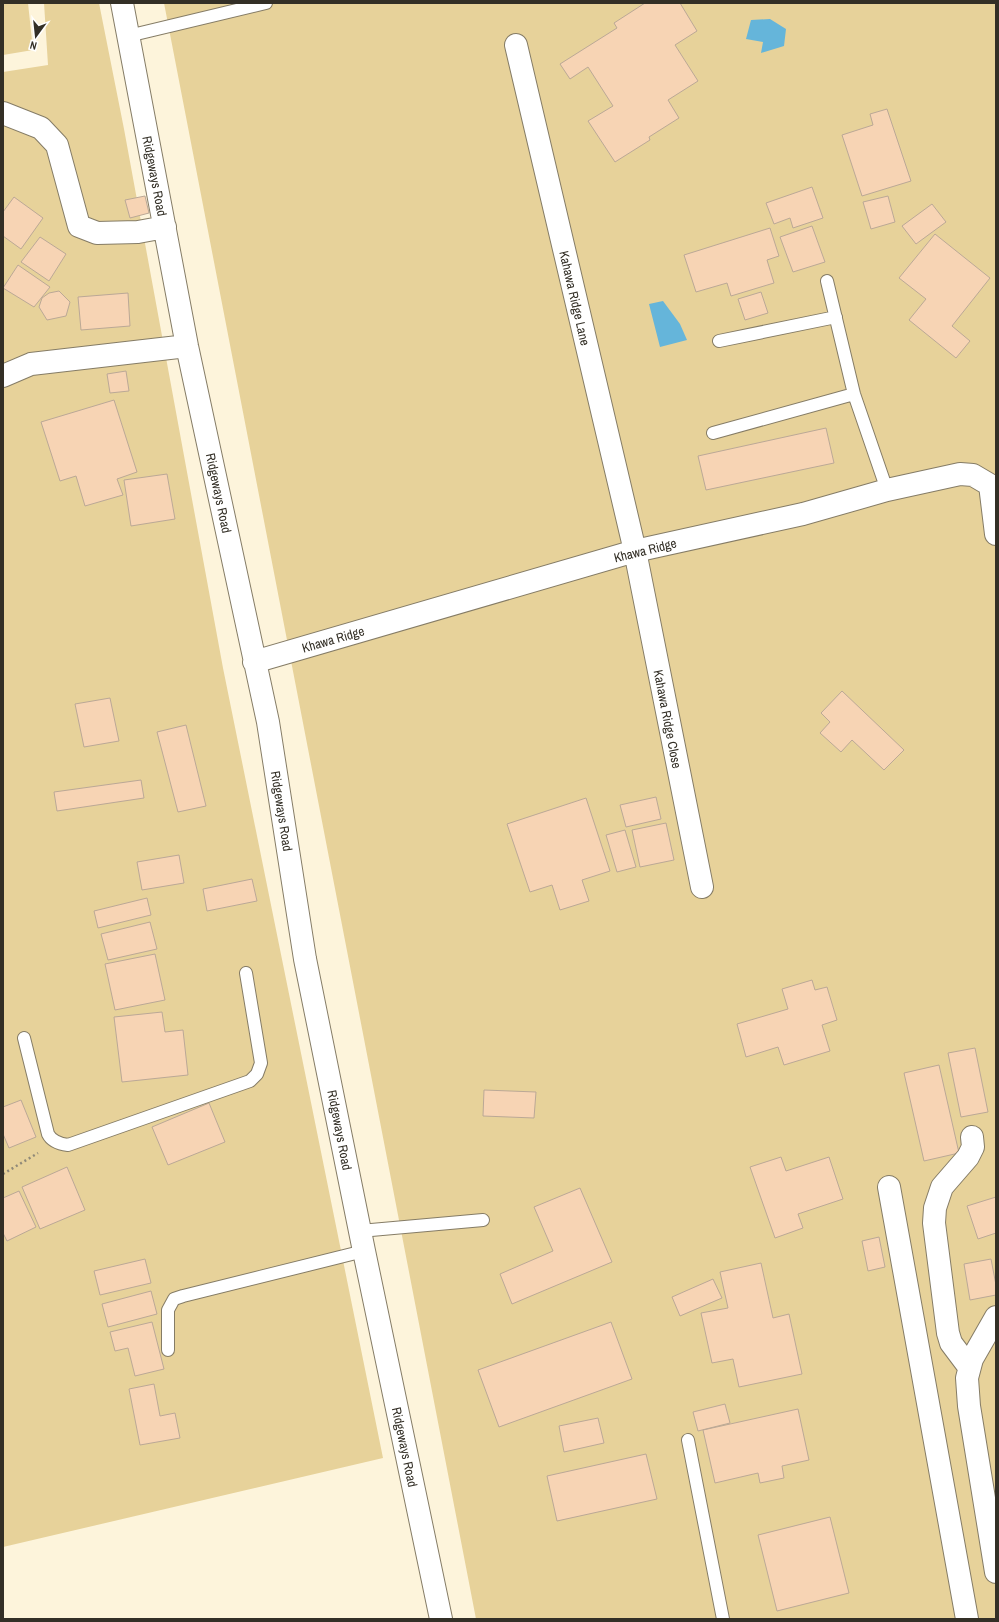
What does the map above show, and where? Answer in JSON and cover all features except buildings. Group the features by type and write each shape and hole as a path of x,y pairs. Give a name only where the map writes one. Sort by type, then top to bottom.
{"street":[{"name":"Ridgeways Road","path":"122,3 187,346 268,722 305,959 441,1619"},
{"name":"Kahawa Ridge Lane","path":"516,45 635,551"},
{"path":"3,113 41,128 57,145 78,226 97,233 138,232 165,227"},
{"path":"3,376 31,364 187,346"},
{"name":"Khawa Ridge","path":"254,662 635,551 803,514 887,490 960,474 973,476 990,485 996,534"},
{"name":"Kahawa Ridge Close","path":"635,551 702,887"},
{"path":"969,1367 954,1347 948,1333 934,1223 936,1201 942,1187 968,1157 973,1147 972,1137"},
{"path":"889,1187 967,1619"},
{"path":"996,1317 978,1346 969,1367 967,1378 969,1406 996,1572"}],"lane":[{"path":"128,36 266,3"},
{"path":"827,281 854,394 887,490"},
{"path":"719,341 836,316"},
{"path":"713,433 854,394"},
{"path":"24,1038 48,1134 51,1139 56,1142 68,1145 250,1081 258,1074 261,1063 246,973"},
{"path":"168,1350 168,1310 174,1299 362,1241 483,1220"},
{"path":"688,1440 723,1619"}],"path":[{"path":"3,1174 56,1142"}],"shaded area":[{"path":"3,3 28,3 33,50 3,55"},
{"path":"44,3 99,3 124,129 223,668 383,1458 3,1547 3,72 48,65"},
{"path":"164,3 996,3 996,1619 476,1619"}],"water":[{"path":"770,19 786,29 784,46 761,53 763,42 746,39 751,20"},
{"path":"663,301 680,324 687,340 660,347 649,304"}]}
